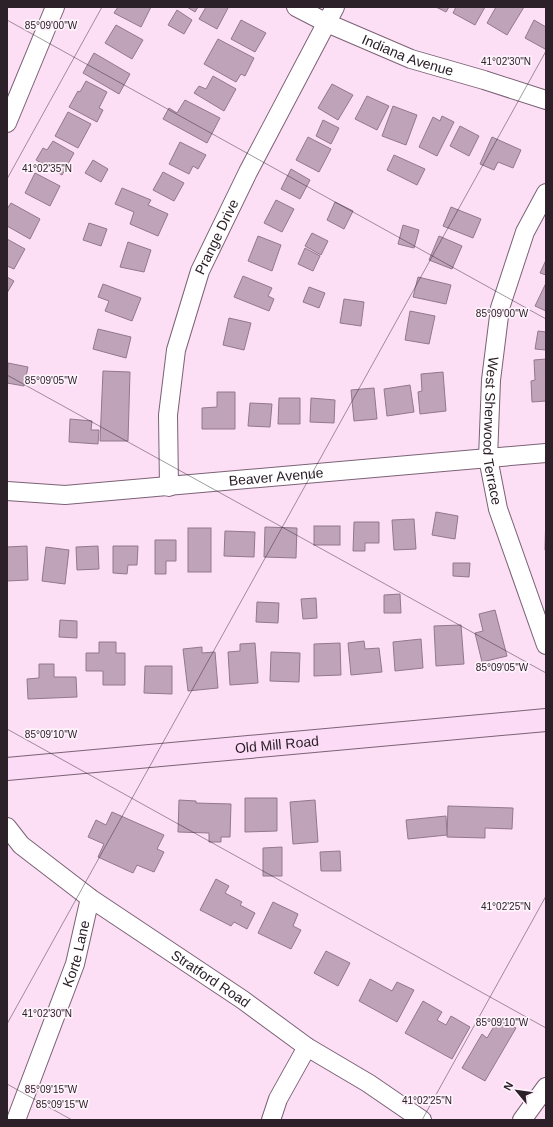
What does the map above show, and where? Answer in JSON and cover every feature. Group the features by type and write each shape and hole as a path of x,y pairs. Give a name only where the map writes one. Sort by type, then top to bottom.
{"main road":[{"name":"Old Mill Road","path":"7,770 546,720"}],"street":[{"path":"7,123 55,7"},
{"name":"Indiana Avenue","path":"296,7 327,23 411,59 546,100"},
{"name":"Prange Drive","path":"169,487 168,415 176,350 200,271 248,172 335,7"},
{"name":"West Sherwood Terrace","path":"546,193 525,232 500,308 491,380 488,458 498,508 546,645"},
{"name":"Beaver Avenue","path":"7,491 65,495 546,453"},
{"name":"Stratford Road","path":"7,827 21,845 90,898 243,1000 307,1047 368,1083 422,1120"},
{"name":"Korte Lane","path":"16,1120 75,964 90,898"},
{"path":"271,1120 278,1099 307,1047"},
{"path":"522,1120 546,1087"}],"building":[{"path":"118,7 151,7 141,27 114,13"},
{"path":"187,7 198,7 195,12"},
{"path":"206,7 228,8 217,29 199,19"},
{"path":"436,7 449,7 446,12"},
{"path":"456,7 485,7 475,25 453,13"},
{"path":"496,7 524,7 507,35 487,23"},
{"path":"177,10 192,20 184,34 168,25"},
{"path":"241,20 266,33 255,52 231,39"},
{"path":"534,20 546,27 545,49 525,38"},
{"path":"116,25 143,40 132,59 105,43"},
{"path":"218,39 254,58 245,76 241,74 236,82 204,64"},
{"path":"94,53 130,74 119,94 83,73"},
{"path":"213,76 236,89 224,111 194,93 199,86 206,89"},
{"path":"86,81 107,92 99,108 103,110 97,122 69,107 78,91 80,92"},
{"path":"332,84 353,95 338,120 318,108"},
{"path":"367,96 389,106 377,130 355,119"},
{"path":"185,100 220,118 207,143 163,119 169,108 177,113"},
{"path":"393,106 417,115 406,145 382,136"},
{"path":"68,112 91,124 78,148 55,136"},
{"path":"442,116 454,122 437,156 419,147 433,117 440,121"},
{"path":"323,120 339,128 331,144 316,136"},
{"path":"460,126 479,136 469,156 450,146"},
{"path":"308,137 331,149 319,172 296,160"},
{"path":"492,137 521,150 513,168 498,162 494,170 480,164"},
{"path":"53,141 74,153 62,175 36,160 43,148 47,150"},
{"path":"180,142 206,155 198,169 193,166 189,174 169,164"},
{"path":"394,155 425,169 417,185 387,170"},
{"path":"93,160 108,169 101,182 85,173"},
{"path":"291,169 310,180 300,199 281,189"},
{"path":"163,172 184,183 174,201 153,190"},
{"path":"35,173 60,186 50,206 25,193"},
{"path":"122,188 151,200 148,205 168,214 158,236 130,224 134,212 115,204"},
{"path":"276,200 294,209 282,232 264,223"},
{"path":"335,202 353,211 344,229 327,220"},
{"path":"11,203 40,219 30,239 7,226 7,209"},
{"path":"451,207 481,219 473,238 443,226"},
{"path":"89,223 107,229 101,246 83,240"},
{"path":"403,225 419,230 414,248 398,244"},
{"path":"312,233 328,241 321,255 305,246"},
{"path":"258,236 281,245 272,271 248,261"},
{"path":"439,236 462,246 452,269 429,260"},
{"path":"7,239 25,249 14,269 7,266"},
{"path":"128,242 151,250 144,272 120,267"},
{"path":"305,248 320,256 313,271 298,264"},
{"path":"546,260 546,275 540,273"},
{"path":"243,276 272,288 268,296 274,299 269,311 234,297"},
{"path":"7,277 14,281 7,293"},
{"path":"418,277 451,285 446,304 413,297"},
{"path":"546,283 546,311 535,306"},
{"path":"103,284 141,298 132,321 105,311 109,301 98,297"},
{"path":"309,287 325,293 319,308 303,302"},
{"path":"344,299 364,302 361,326 340,323"},
{"path":"410,311 435,316 429,344 405,340"},
{"path":"229,318 251,323 244,350 223,345"},
{"path":"98,329 131,337 126,358 93,349"},
{"path":"538,331 546,332 546,350 535,349"},
{"path":"546,359 546,401 532,402 531,381 535,380 534,360"},
{"path":"8,363 28,367 24,386 7,383"},
{"path":"103,371 130,372 128,441 100,441"},
{"path":"443,372 446,411 420,414 418,392 422,391 421,374"},
{"path":"410,385 414,412 387,416 384,389"},
{"path":"374,388 377,419 354,421 351,390"},
{"path":"217,392 235,392 235,429 202,429 202,408 217,407"},
{"path":"279,398 300,398 300,424 278,424"},
{"path":"311,398 335,400 334,423 310,422"},
{"path":"250,403 272,404 270,427 248,426"},
{"path":"70,419 92,421 91,430 99,430 98,444 69,442"},
{"path":"546,510 546,550 545,550"},
{"path":"436,512 458,516 455,539 432,535"},
{"path":"414,519 416,549 394,550 392,520"},
{"path":"354,522 379,522 379,543 365,543 365,551 353,551"},
{"path":"314,526 340,526 340,545 314,545"},
{"path":"265,527 297,528 296,558 264,557"},
{"path":"188,528 211,528 211,572 188,572"},
{"path":"225,531 255,532 254,557 224,556"},
{"path":"155,540 176,540 176,561 166,561 166,574 155,574"},
{"path":"27,546 28,580 7,581 7,547"},
{"path":"98,546 99,569 77,570 76,547"},
{"path":"113,546 138,546 137,565 128,565 127,574 113,573"},
{"path":"46,547 69,550 65,584 42,581"},
{"path":"453,563 470,563 469,577 453,576"},
{"path":"400,594 401,613 384,613 384,595"},
{"path":"316,598 317,618 303,619 301,599"},
{"path":"257,602 279,603 278,623 256,622"},
{"path":"495,610 507,656 482,662 475,633 483,631 479,614"},
{"path":"60,620 77,621 77,638 59,637"},
{"path":"461,625 464,664 436,666 434,626"},
{"path":"421,639 423,668 395,671 393,642"},
{"path":"364,641 365,649 379,648 382,672 351,675 348,643"},
{"path":"99,642 116,642 116,653 125,653 125,685 103,685 103,671 86,671 86,653 99,653"},
{"path":"255,643 258,683 230,685 228,652 240,651 240,644"},
{"path":"340,643 341,675 314,676 314,644"},
{"path":"202,647 202,653 215,652 218,688 188,691 183,649"},
{"path":"271,652 300,653 299,682 270,681"},
{"path":"39,664 54,664 54,677 76,677 77,697 28,699 27,679 39,678"},
{"path":"145,666 172,666 172,694 144,693"},
{"path":"245,798 277,798 277,831 245,832"},
{"path":"179,800 196,801 196,803 231,804 230,837 221,837 221,842 209,842 209,833 178,832"},
{"path":"315,800 318,842 293,844 290,802"},
{"path":"448,806 513,808 512,829 485,828 485,838 447,837"},
{"path":"112,812 164,835 157,849 164,852 154,872 137,865 133,873 98,857 104,844 88,837 96,820 106,825"},
{"path":"446,816 447,835 408,839 406,820"},
{"path":"282,847 282,876 263,876 263,848"},
{"path":"340,851 341,871 321,871 320,852"},
{"path":"216,879 229,886 225,893 242,902 240,905 255,913 247,929 234,922 231,926 200,910"},
{"path":"273,902 298,914 293,926 301,930 291,949 258,933"},
{"path":"326,951 350,963 338,986 314,973"},
{"path":"370,979 392,991 397,982 414,990 397,1022 359,1001"},
{"path":"423,1001 442,1012 437,1020 446,1025 451,1016 470,1027 452,1059 405,1033"},
{"path":"499,1018 516,1028 485,1081 462,1068 482,1034 487,1038"}]}
